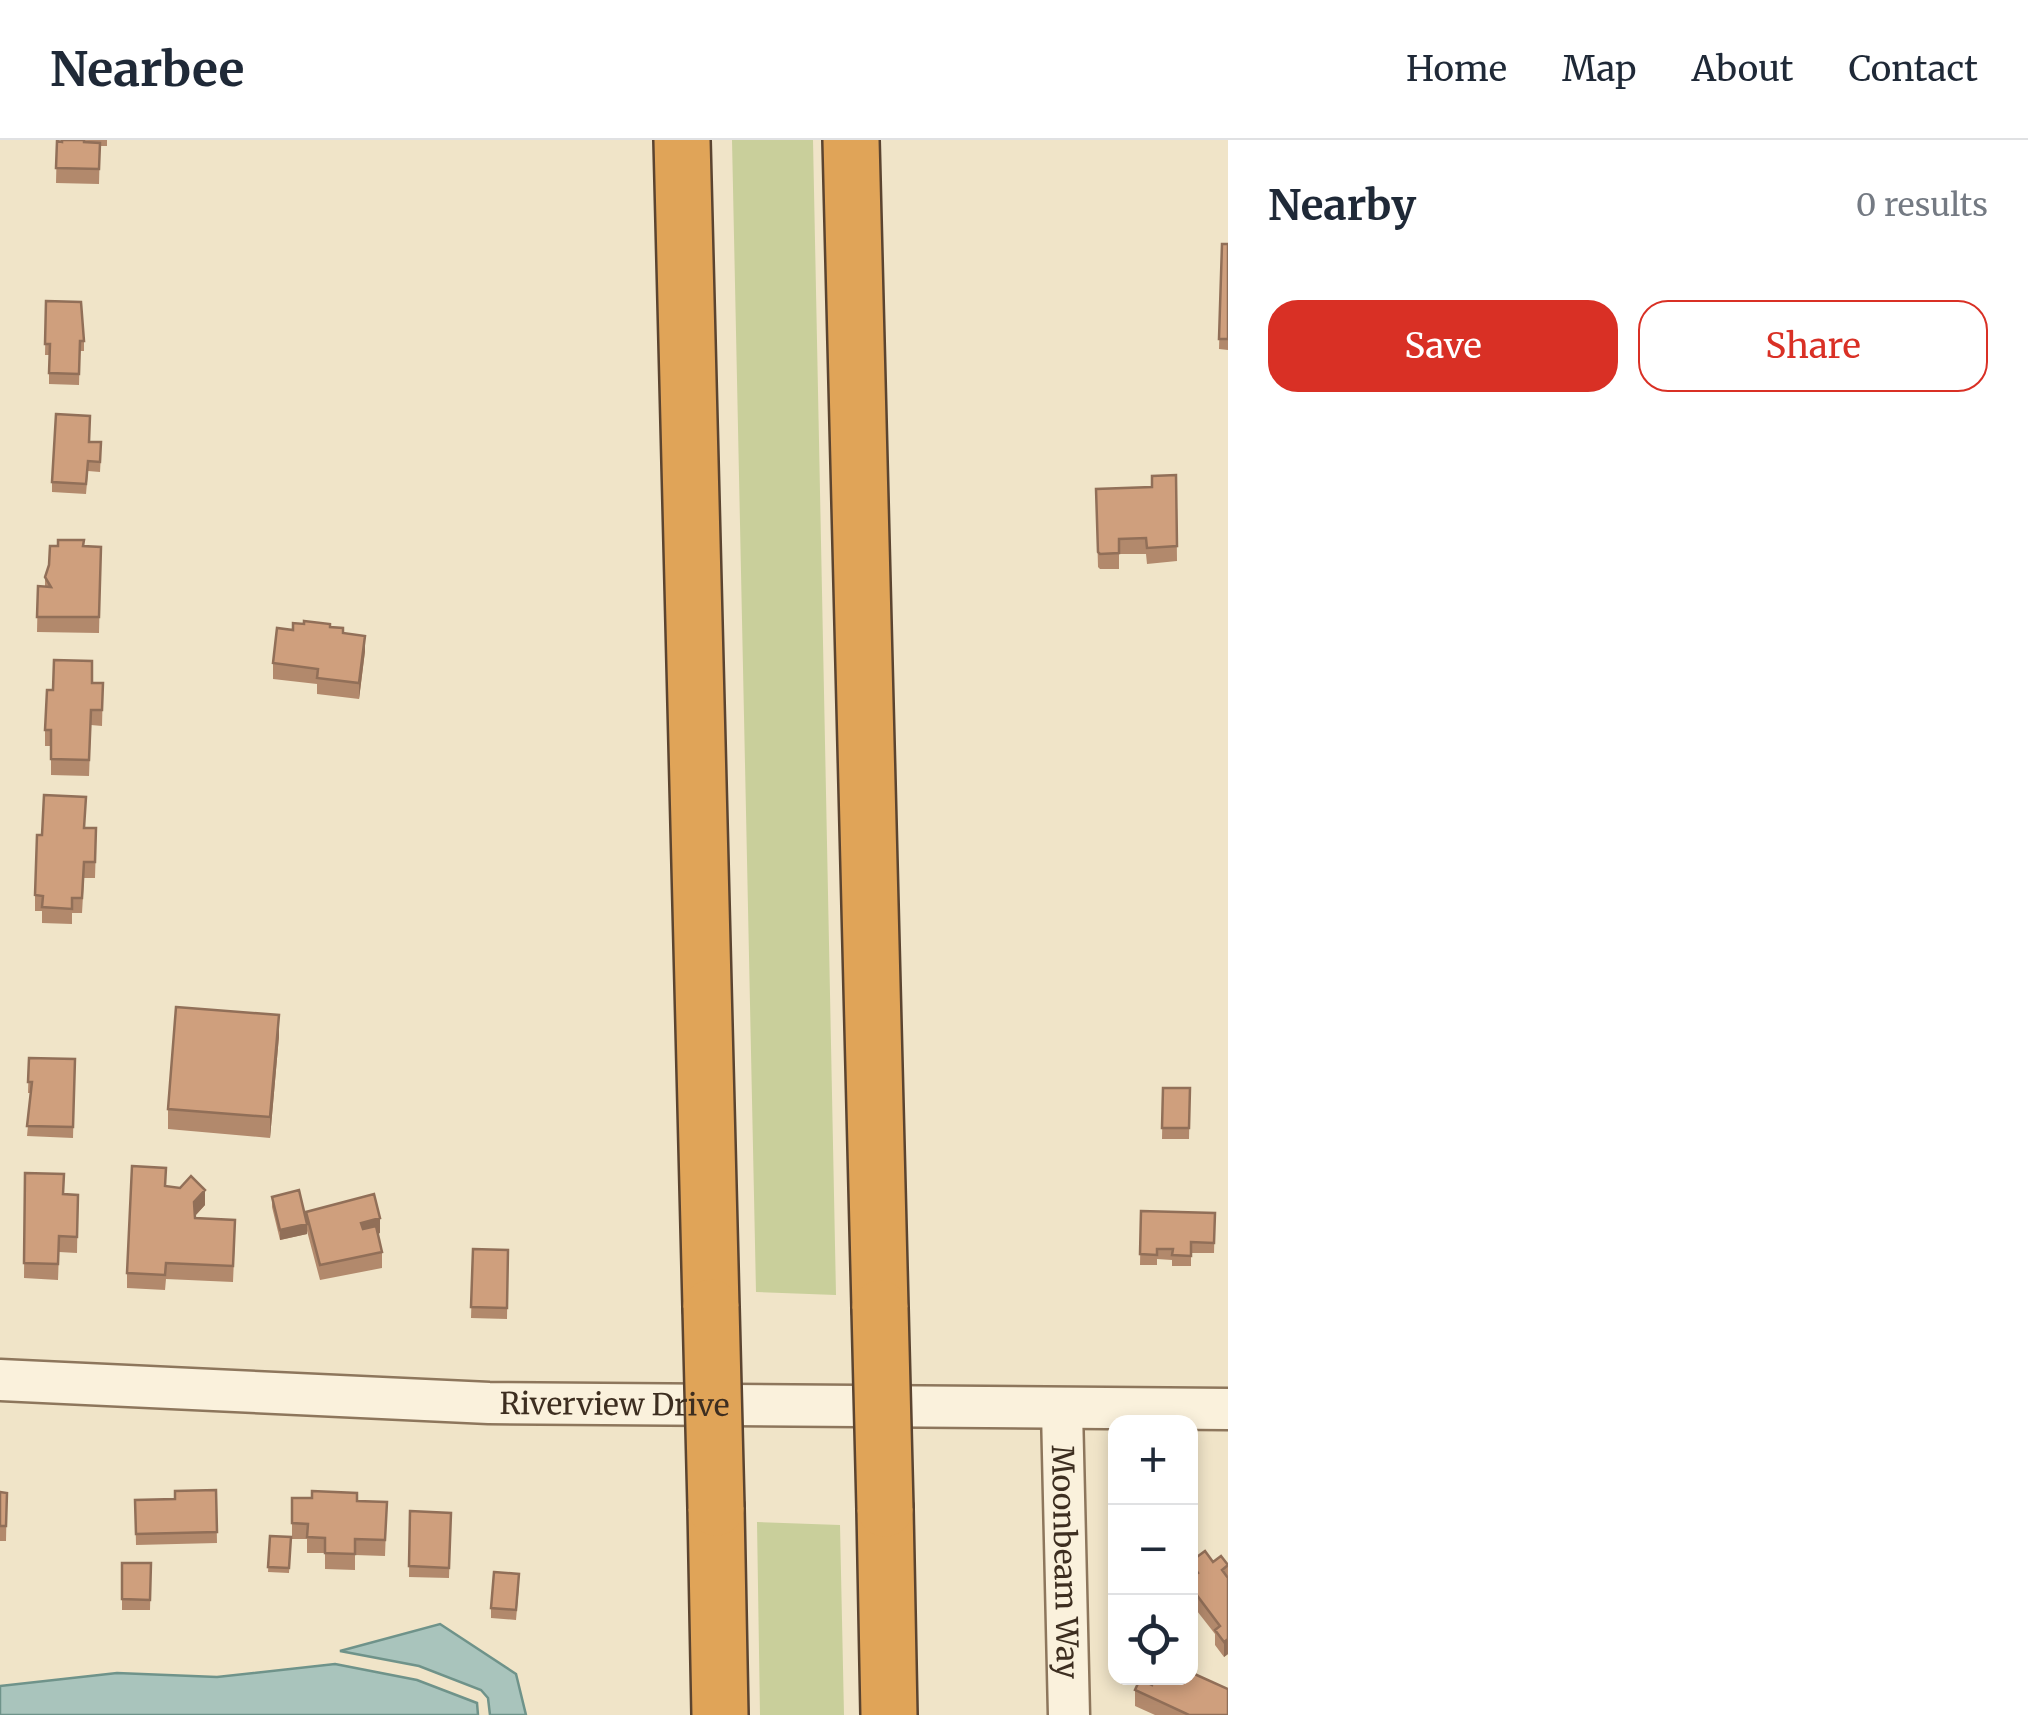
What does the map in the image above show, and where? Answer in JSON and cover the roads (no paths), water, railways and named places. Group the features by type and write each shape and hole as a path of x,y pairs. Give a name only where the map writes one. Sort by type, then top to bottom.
{"highway":[{"path":"682,140 720,1715"},
{"path":"851,140 889,1715"}],"street":[{"name":"Riverview Drive","path":"0,1380 489,1403 1228,1409"},
{"name":"Moonbeam Way","path":"1062,1410 1069,1715"}],"water":[{"path":"440,1624 516,1674 526,1715 490,1715 488,1698 481,1690 419,1666 340,1651"},
{"path":"335,1664 417,1680 477,1703 478,1715 0,1715 0,1686 117,1673 217,1677"}]}
